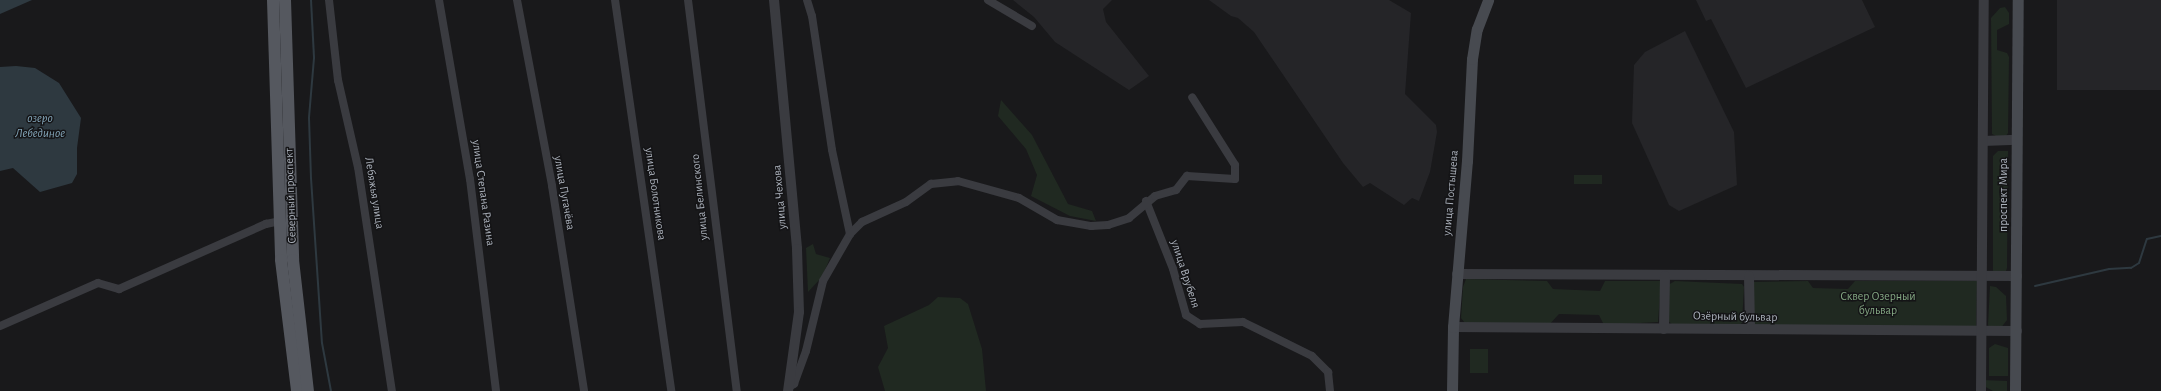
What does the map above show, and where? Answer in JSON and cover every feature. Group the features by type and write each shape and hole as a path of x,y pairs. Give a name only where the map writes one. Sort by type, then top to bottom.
{"main road":[{"name":"Северный проспект","path":"273,0 280,221 286,310 297,391"},
{"name":"Северный проспект","path":"285,0 293,260 308,391"},
{"name":"улица Постышева","path":"1452,391 1453,327 1467,161 1473,43 1488,0"},
{"name":"проспект Мира","path":"2015,391 2017,331 2018,0"}],"street":[{"name":"Лебяжья улица","path":"329,0 338,80 358,167 392,391"},
{"name":"улица Степана Разина","path":"439,0 470,179 496,391"},
{"name":"улица Пугачёва","path":"517,0 552,186 584,391"},
{"name":"улица Болотникова","path":"615,0 671,391"},
{"name":"улица Белинского","path":"688,0 737,391"},
{"name":"улица Чехова","path":"774,0 798,256 799,312 789,389"},
{"path":"807,0 812,16 832,150 850,234"},
{"path":"988,0 1032,26"},
{"name":"проспект Мира","path":"1981,391 1984,0"},
{"path":"789,389 794,384 806,351 823,281 850,234 862,222 906,202 931,184 958,181 1019,198 1057,220 1092,226 1108,225 1129,218 1146,201 1176,190 1187,176 1235,179 1235,165 1192,97"},
{"path":"1983,141 2017,140"},
{"name":"улица Врубеля","path":"1146,201 1173,269 1179,298 1186,315 1191,321 1200,324 1243,322 1312,356 1328,372 1330,391"},
{"path":"0,326 98,283 119,289 266,224 280,221"},
{"path":"1457,274 1665,276 2017,276"},
{"path":"1664,329 1665,276"},
{"path":"1749,276 1750,330"},
{"name":"Озёрный бульвар","path":"1453,327 1981,332 2017,331"}],"shaded area":[{"path":"1013,0 1112,0 1103,9 1106,22 1149,76 1129,90 1055,42 1034,17"},
{"path":"1209,0 1389,0 1411,13 1405,94 1436,125 1437,132 1430,172 1419,201 1412,198 1404,205 1370,183 1363,187 1343,163 1254,32 1238,18 1231,16"},
{"path":"1696,0 1862,0 1875,27 1746,88 1711,19 1706,21"},
{"path":"2057,0 2161,0 2161,90 2057,90"},
{"path":"1685,31 1734,132 1737,185 1679,211 1669,205 1632,123 1634,65 1645,52"}],"green space":[{"path":"2005,7 2009,13 2009,24 1997,30 1997,50 2007,53 2009,57 2008,133 2006,136 1996,136 1992,134 1991,18 2000,8"},
{"path":"1001,100 1032,135 1068,204 1092,211 1096,221 1070,216 1031,196 1037,175 1026,149 998,116"},
{"path":"1998,151 2008,151 2007,268 2006,271 1993,272 1993,156"},
{"path":"1574,175 1602,175 1602,184 1574,184"},
{"path":"813,244 816,254 830,258 822,277 808,292 806,248"},
{"path":"1466,279 1547,281 1553,289 1600,291 1605,281 1661,281 1658,322 1604,325 1599,315 1559,314 1548,326 1465,323 1461,318 1463,287"},
{"path":"1675,281 1742,284 1744,287 1742,323 1739,325 1673,325 1668,321 1668,285"},
{"name":"Сквер Озерный бульвар","path":"1808,281 1813,288 1848,289 1855,281 1977,281 1976,328 1753,326 1752,282"},
{"path":"1990,286 1996,287 2006,296 2007,320 2000,329 1990,329 1988,325"},
{"path":"938,297 960,298 968,304 982,349 986,391 885,391 878,367 888,348 884,326 929,305"},
{"path":"1995,344 2008,348 2008,376 1989,376 1989,348"},
{"path":"1470,349 1488,349 1488,373 1470,373"},
{"path":"1982,380 2007,381 2007,391 1993,391 1982,385"}],"water":[{"path":"0,0 32,0 0,14"},
{"name":"озеро Лебединое","path":"16,66 35,68 59,83 81,118 77,148 77,174 72,183 40,192 13,168 0,171 0,67"}],"waterway":[{"path":"311,0 314,58 309,118 311,178 322,343 331,391"},
{"path":"2035,286 2109,269 2131,268 2139,263 2147,239 2161,236"}]}
